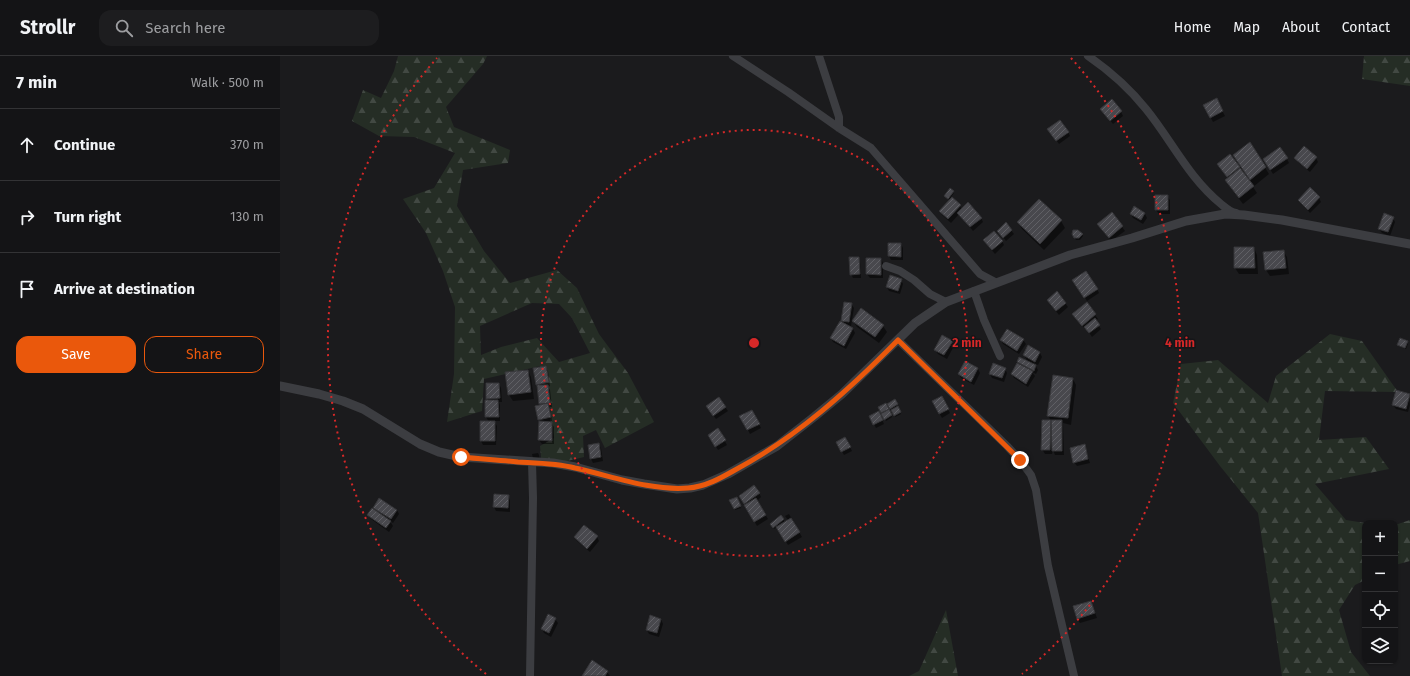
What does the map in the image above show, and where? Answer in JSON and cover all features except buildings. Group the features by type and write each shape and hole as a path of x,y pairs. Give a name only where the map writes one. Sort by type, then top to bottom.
{"street":[{"path":"733,56 788,92 838,128 871,148 980,274 995,282"},
{"path":"820,56 839,117 838,128"},
{"path":"1088,56 1127,86 1147,110 1186,167 1211,196 1231,212 1244,215"},
{"path":"280,386 343,401 363,409 420,444 439,452 461,457 553,464 622,480 677,489 690,488 703,486 728,474 761,456 795,432 842,394 924,316 946,302 995,282 1076,253 1132,238 1186,221 1225,214 1282,220 1410,244"},
{"path":"886,266 900,271 914,280 930,294 946,302"},
{"path":"974,291 984,320 1000,356"},
{"path":"898,340 1007,446 1031,475 1036,490 1048,566 1074,676"},
{"path":"530,676 533,498 532,462"}],"green space":[{"path":"398,56 487,56 483,64 446,107 454,127 510,150 508,163 463,170 457,206 484,251 510,283 557,270 577,288 599,334 628,373 654,422 605,448 596,430 583,436 584,457 542,467 540,446 554,438 540,366 484,379 482,411 447,422 454,374 455,307 443,271 426,233 403,199 434,188 455,153 414,137 379,136 352,121 363,90 381,98 394,71","holes":["532,303 559,304 572,318 590,353 559,362 537,338 501,347 481,355 480,326"]},
{"path":"1364,56 1410,56 1410,86 1362,79"},
{"path":"1330,334 1362,341 1398,392 1325,391 1319,440 1366,437 1389,469 1315,484 1346,520 1362,523 1362,582 1355,585 1339,610 1351,652 1370,676 1282,676 1258,513 1220,466 1173,403 1181,364 1218,360 1268,403 1276,376"},
{"path":"1410,520 1410,561 1398,564 1398,556 1398,524"},
{"path":"946,610 958,676 909,676 919,671"}],"route":[{"path":"461,457 553,464 622,480 677,489 703,486 728,474 777,446 842,394 898,340 1020,460"}]}
